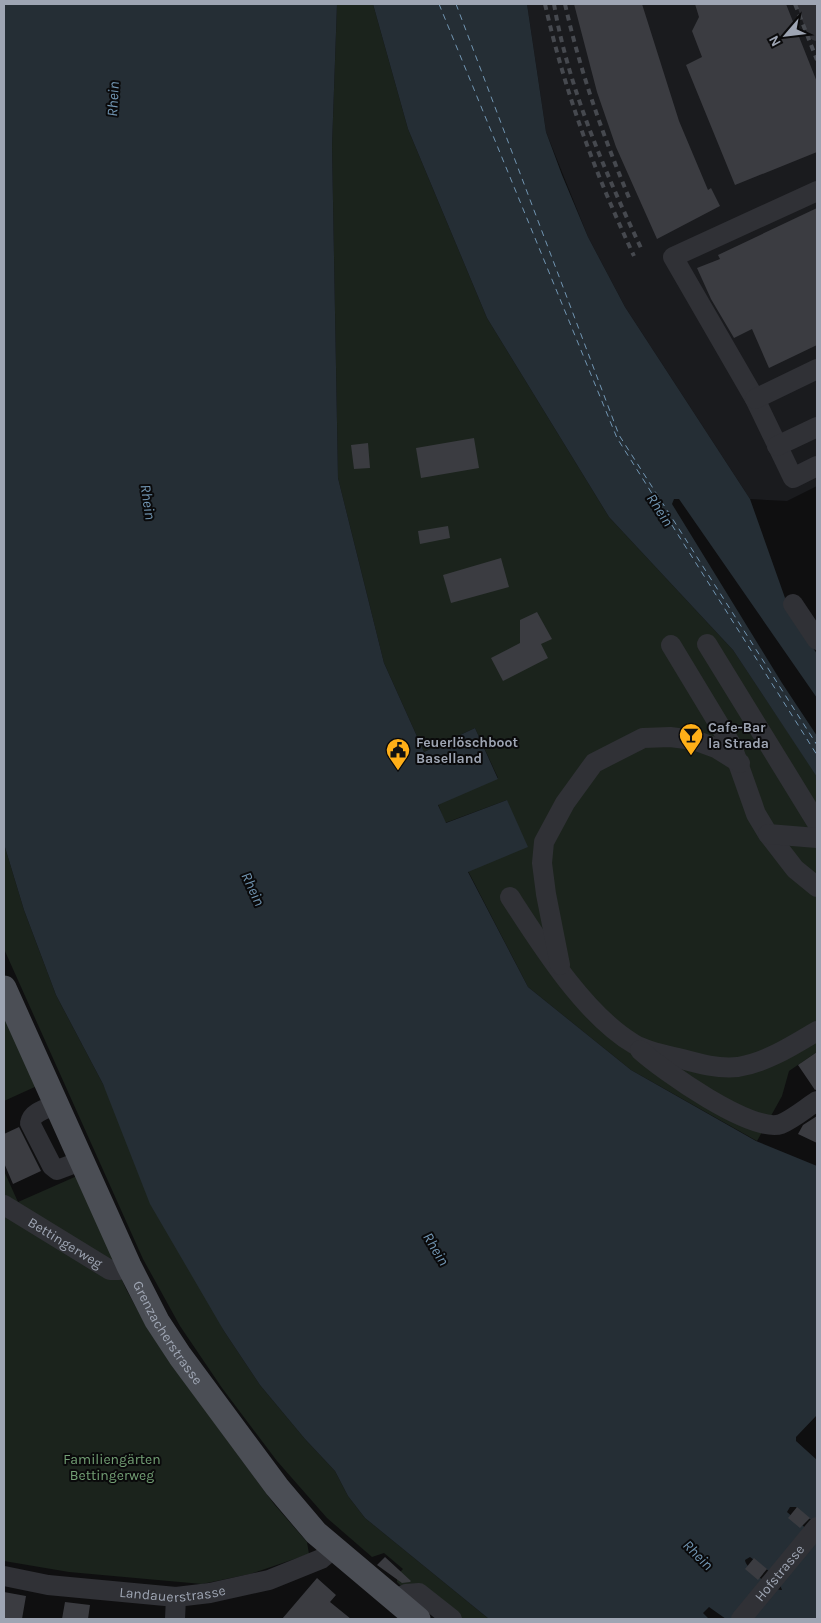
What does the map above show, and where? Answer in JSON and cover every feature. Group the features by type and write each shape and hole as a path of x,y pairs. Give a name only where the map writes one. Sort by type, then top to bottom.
{"main road":[{"name":"Grenzacherstrasse","path":"4,988 129,1266 157,1320 203,1389 277,1487 316,1533 418,1619"}],"street":[{"path":"807,4 817,31"},
{"path":"817,191 673,257 755,399 793,478 817,466"},
{"path":"755,399 817,369"},
{"path":"777,446 817,427"},
{"path":"793,604 817,640"},
{"path":"707,644 817,823"},
{"path":"671,645 732,746 740,763 751,800 768,834 795,869 817,887"},
{"path":"561,970 546,894 542,863 544,842 565,803 594,763 643,738 670,737 694,740 716,748 740,763"},
{"path":"768,834 817,838"},
{"path":"510,897 541,946 608,1026 635,1045 660,1068 700,1093 752,1120 771,1125 781,1124 817,1101"},
{"path":"635,1045 703,1065 738,1067 776,1055 817,1031"},
{"name":"Bettingerweg","path":"4,1205 110,1270 119,1270 129,1266"},
{"name":"Hofstrasse","path":"740,1619 817,1527"},
{"name":"Landauerstrasse","path":"4,1576 48,1585 176,1597 210,1593 269,1580 321,1558 333,1549"},
{"path":"395,1599 406,1594 419,1593 452,1619"},
{"path":"175,1619 176,1597"}],"shaded area":[{"path":"527,4 817,4 817,486 787,501 750,499 625,307 588,237 546,132"}],"green space":[{"path":"337,4 373,4 408,129 487,318 609,517 733,650 817,776 817,1052 789,1071 782,1096 757,1141 631,1070 528,987 468,871 507,800 445,823 438,804 498,778 475,728 424,752 384,663 338,478 332,146"},
{"path":"4,844 24,910 56,995 103,1084 224,1331 260,1385 305,1439 335,1471 348,1496 365,1518 489,1619 458,1619 401,1586 397,1582 397,1575 403,1569 384,1553 372,1557 327,1518 277,1461 222,1388 180,1326 143,1259 4,949"},
{"path":"4,1014 37,1086 4,1101"},
{"name":"Familiengärten Bettingerweg","path":"4,1171 18,1202 77,1176 126,1289 149,1331 274,1504 307,1542 309,1554 250,1574 202,1584 69,1572 4,1561"}],"water":[{"name":"Rhein","path":"4,4 337,4 332,146 338,478 384,663 424,752 475,728 498,779 438,805 446,823 507,800 528,847 468,872 528,987 631,1070 756,1141 817,1166 817,1415 796,1437 796,1441 817,1460 817,1525 796,1507 790,1507 787,1512 817,1538 817,1619 726,1619 709,1607 703,1613 709,1619 489,1619 365,1518 348,1496 335,1471 305,1439 260,1385 224,1331 150,1204 103,1084 56,995 24,910 4,844","holes":["750,1557 777,1577 782,1590 773,1587 761,1578 746,1564 745,1560"]},
{"name":"Rhein","path":"373,4 527,4 546,132 588,237 625,307 750,499 790,612 817,654 817,698 679,499 674,499 672,504 782,683 817,736 817,777 733,650 609,517 487,318 408,129"}],"building":[{"path":"574,4 642,4 679,121 708,190 711,188 720,206 657,239 616,147 597,92"},
{"path":"695,4 786,4 817,82 817,152 735,185 686,65 702,57 692,31 699,17"},
{"path":"817,208 817,345 769,368 752,329 734,338 711,299 697,268 720,259 718,255"},
{"path":"474,438 479,468 421,478 416,448"},
{"path":"368,443 370,468 354,469 351,445"},
{"path":"448,526 450,538 420,544 418,531"},
{"path":"501,558 509,587 451,603 443,575"},
{"path":"537,612 552,639 541,644 548,658 503,681 491,658 520,643 520,620"},
{"path":"817,1052 817,1089 815,1090 798,1065"},
{"path":"817,1116 817,1143 798,1134 803,1125"},
{"path":"19,1127 41,1171 13,1184 4,1163 4,1134"},
{"path":"797,1507 810,1518 800,1528 788,1518"},
{"path":"385,1557 411,1581 402,1583 377,1565"},
{"path":"754,1558 767,1569 758,1580 745,1569"},
{"path":"317,1578 336,1595 330,1602 351,1619 282,1619"},
{"path":"4,1592 26,1596 22,1619 4,1619"},
{"path":"65,1602 90,1605 88,1619 62,1619"}],"ferry route":[{"path":"439,4 617,438 817,755"},
{"path":"456,4 619,435 817,745"}],"railway":[{"path":"545,4 562,69 582,132 606,194 634,256"},
{"path":"554,4 568,66 589,129 641,248"},
{"path":"565,4 593,103 630,200"},
{"path":"795,4 817,60"}],"place":[{"name":"Cafe-Bar la Strada","path":"691,756"},
{"name":"Feuerlöschboot Baselland","path":"398,771"}]}
